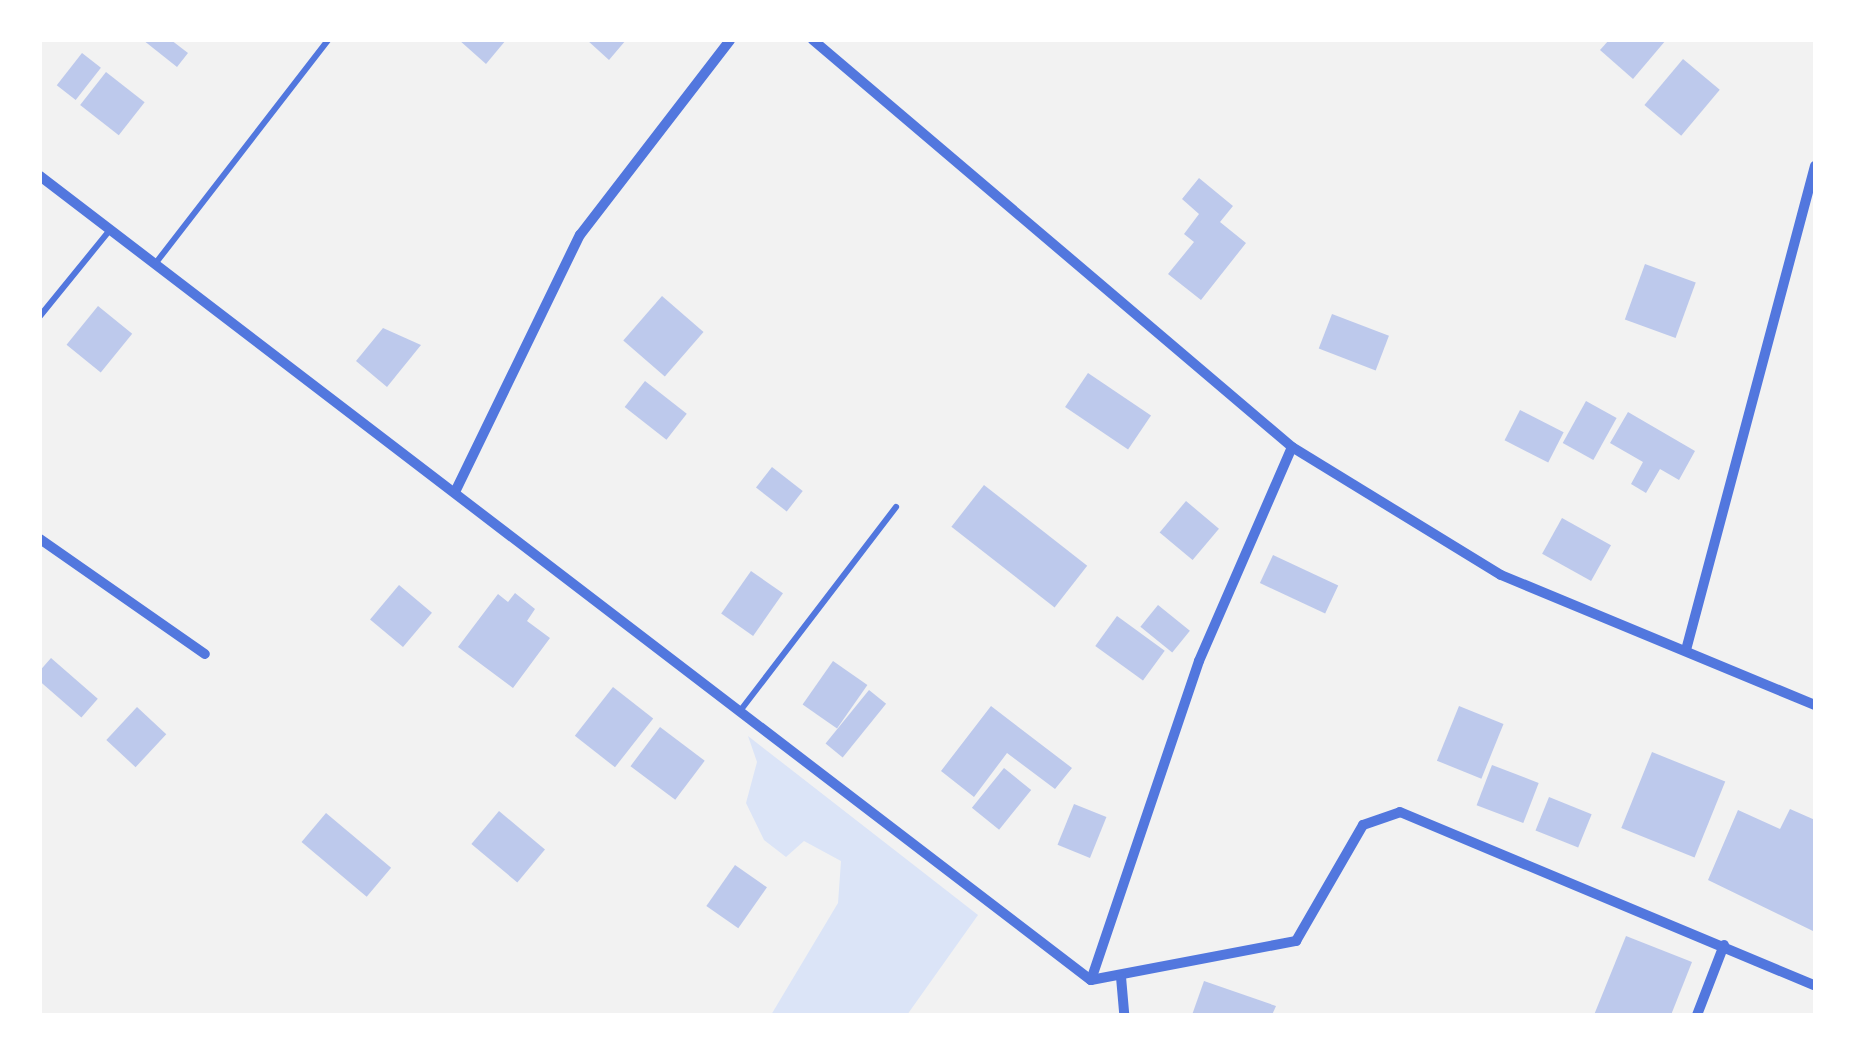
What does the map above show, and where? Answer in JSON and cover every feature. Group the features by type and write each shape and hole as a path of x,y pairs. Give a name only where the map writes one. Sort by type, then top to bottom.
{"street":[{"path":"455,492 580,234 730,40"},
{"path":"813,40 1292,448 1501,576 1815,705"},
{"path":"1686,650 1815,166"},
{"path":"40,176 1091,980 1120,977 1155,962 1296,941 1363,825 1400,812 1815,986"},
{"path":"1091,980 1199,661 1292,448"},
{"path":"40,539 206,654"},
{"path":"1697,1015 1724,945"},
{"path":"1120,977 1124,1015"}],"lane":[{"path":"155,264 328,40"},
{"path":"40,316 110,230"},
{"path":"740,712 896,507"}],"shaded area":[{"path":"748,736 978,915 907,1015 771,1015 838,903 841,861 804,841 786,857 764,840 746,803 757,762"}],"building":[{"path":"143,40 171,40 188,53 177,67"},
{"path":"459,40 506,40 486,64"},
{"path":"587,40 626,40 609,60"},
{"path":"1609,40 1666,40 1633,79 1600,50"},
{"path":"82,53 101,68 76,100 57,85"},
{"path":"1683,59 1720,90 1681,136 1644,105"},
{"path":"106,72 145,102 119,135 80,105"},
{"path":"1199,178 1233,206 1220,222 1246,243 1201,300 1168,274 1194,242 1184,234 1199,214 1182,199"},
{"path":"1645,264 1696,282 1676,338 1625,319"},
{"path":"662,296 704,332 665,377 623,341"},
{"path":"98,306 132,334 101,373 67,345"},
{"path":"1332,314 1389,336 1376,370 1319,349"},
{"path":"383,328 421,345 387,387 356,361"},
{"path":"1088,373 1151,415 1128,449 1065,407"},
{"path":"645,381 687,414 666,440 625,407"},
{"path":"1586,401 1617,418 1593,460 1563,443"},
{"path":"1520,410 1564,432 1548,463 1505,440"},
{"path":"1628,412 1695,451 1679,480 1660,469 1646,493 1631,484 1643,462 1610,443"},
{"path":"772,467 803,491 787,511 756,487"},
{"path":"984,485 1087,566 1055,607 951,527"},
{"path":"1186,501 1219,529 1193,560 1160,532"},
{"path":"1562,518 1611,545 1591,581 1542,554"},
{"path":"1273,555 1338,585 1325,614 1260,583"},
{"path":"751,571 783,593 753,636 721,614"},
{"path":"399,585 432,613 403,647 370,619"},
{"path":"515,593 535,609 527,621 550,638 513,688 458,647 498,594 508,602"},
{"path":"1158,605 1190,631 1172,653 1140,627"},
{"path":"1117,616 1165,651 1143,681 1095,646"},
{"path":"51,658 98,699 81,718 40,682 40,671"},
{"path":"833,661 867,685 837,729 803,704"},
{"path":"613,687 653,718 615,767 575,736"},
{"path":"869,690 886,704 843,757 826,744"},
{"path":"991,706 1072,768 1055,789 1007,753 974,797 941,771"},
{"path":"1459,706 1504,724 1481,779 1437,761"},
{"path":"137,707 166,734 136,767 106,740"},
{"path":"660,727 705,761 675,800 631,766"},
{"path":"1652,752 1725,782 1695,858 1621,828"},
{"path":"1492,765 1539,783 1523,823 1477,805"},
{"path":"1004,768 1031,790 999,830 972,808"},
{"path":"1549,797 1592,814 1578,848 1536,830"},
{"path":"1074,804 1106,817 1090,858 1058,845"},
{"path":"1790,809 1815,820 1813,931 1708,880 1738,810 1780,829"},
{"path":"499,811 545,850 517,883 471,844"},
{"path":"326,813 391,868 367,897 302,842"},
{"path":"735,865 767,887 738,928 706,906"},
{"path":"1626,936 1692,962 1671,1015 1594,1015"},
{"path":"1204,981 1276,1006 1272,1015 1192,1015"}]}
